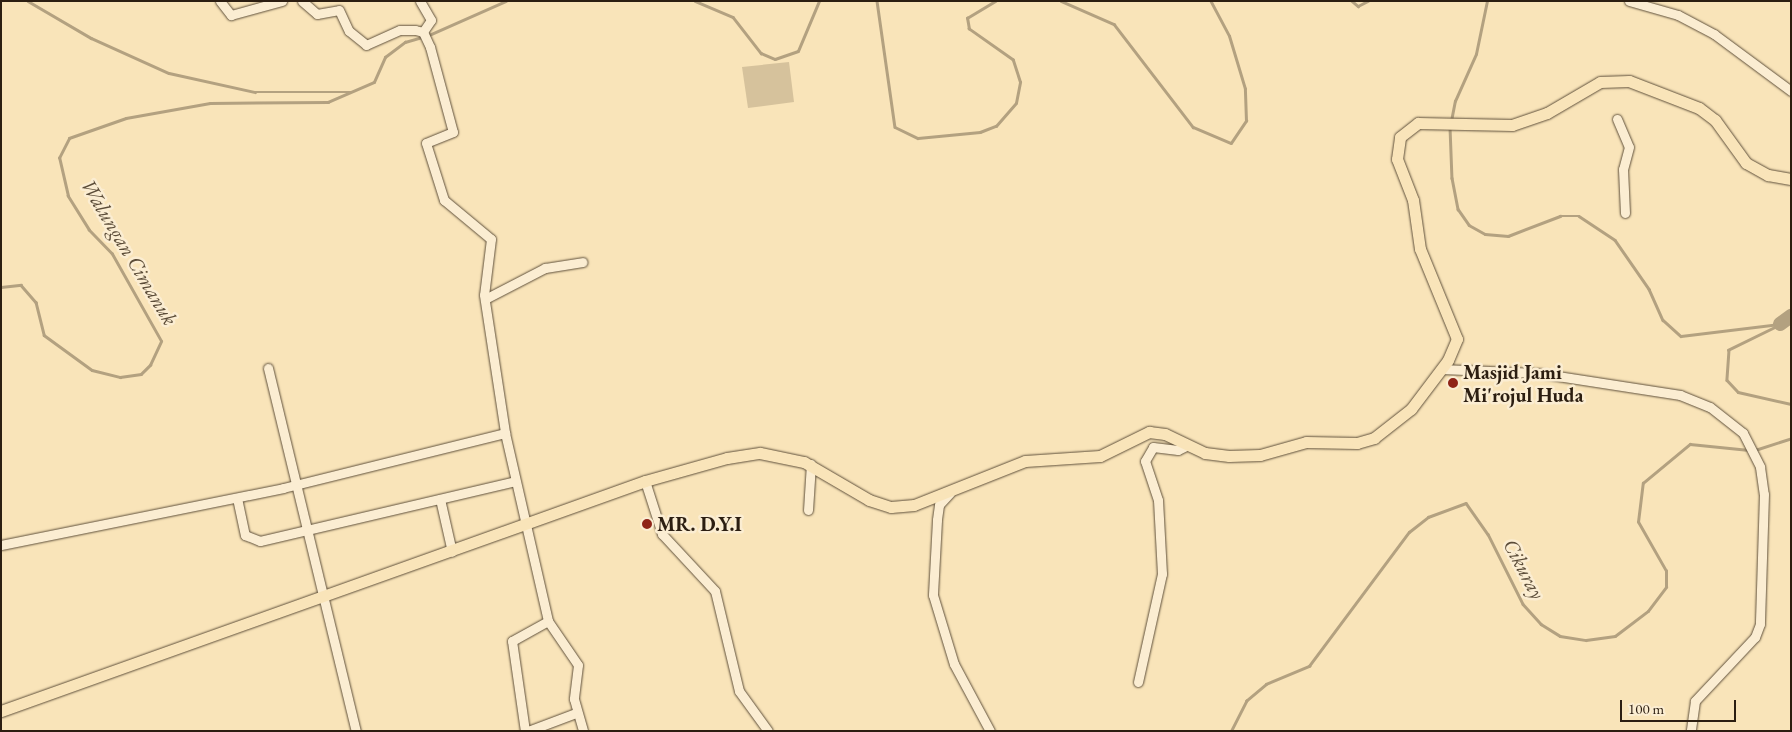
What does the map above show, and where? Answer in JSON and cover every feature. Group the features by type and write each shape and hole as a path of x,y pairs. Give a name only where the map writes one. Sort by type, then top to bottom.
{"main road":[{"path":"1,711 452,552 645,481 760,453 811,464 886,507 914,505 1025,461 1100,456 1149,432 1166,434 1186,446 1229,456 1260,455 1306,442 1357,443 1374,438 1411,409 1442,369 1455,348 1456,330 1420,249 1413,200 1396,150 1404,132 1435,121 1476,127 1523,123 1594,85 1629,81 1699,108 1715,120 1746,163 1768,176 1791,179"}],"street":[{"path":"220,1 231,15 282,1"},
{"path":"302,1 317,14 339,10 349,30 366,45 400,30 423,34"},
{"path":"420,1 431,20 423,34"},
{"path":"1629,1 1678,15 1714,34 1791,91"},
{"path":"423,34 430,47 453,132 426,143 444,200 491,239 485,300 505,433 548,621 578,665 576,713 583,731"},
{"path":"1618,120 1629,147 1623,169 1625,213"},
{"path":"485,300 545,268 583,262"},
{"path":"268,368 356,731"},
{"path":"1442,369 1538,373 1680,396 1714,410 1738,427 1751,444 1757,460 1764,494 1760,624 1755,637 1694,701 1692,731"},
{"path":"1,545 296,485 505,433"},
{"path":"1138,682 1162,574 1158,500 1145,461 1153,447 1178,450 1186,446"},
{"path":"808,510 811,464"},
{"path":"236,498 248,539 260,541 307,528 515,481"},
{"path":"645,481 662,534 715,591 739,691 768,731"},
{"path":"954,489 939,505 934,595 954,664 990,731"},
{"path":"440,498 452,552"},
{"path":"548,621 512,641 527,731 576,713"}],"shaded area":[{"path":"789,62 794,102 748,108 742,67"}],"waterway":[{"path":"28,1 91,38 169,73 255,92 352,92"},
{"name":"Walungan Cimanuk","path":"427,36 506,1"},
{"name":"Walungan Cimanuk","path":"695,1 733,17 761,53 775,59 798,51 819,1"},
{"name":"Walungan Cimanuk","path":"877,1 895,127 918,138 980,132 996,126 1016,103 1020,82 1013,60 969,29 967,18 995,1"},
{"name":"Walungan Cimanuk","path":"1061,1 1114,24 1193,127 1231,143 1246,121 1245,89 1229,36 1210,1"},
{"name":"Walungan Cimanuk","path":"1352,1 1358,6 1368,1"},
{"name":"Walungan Cimanuk","path":"1451,121 1455,101 1476,54 1487,1"},
{"name":"Walungan Cimanuk","path":"1,287 21,285 36,302 44,335 92,370 120,377 141,374 150,365 161,341 112,254 89,230 68,196 59,158 69,138 126,118 210,103 328,102 374,82 385,57 405,42 422,37"},
{"name":"Walungan Cimanuk","path":"1450,127 1452,178 1458,209 1469,225 1485,234 1508,236 1560,216 1579,216 1615,240 1649,289 1663,320 1681,336 1780,324"},
{"name":"Walungan Cimanuk","path":"1780,324 1791,316"},
{"name":"Cikuray","path":"1778,326 1729,350 1727,380 1738,392 1791,404"},
{"name":"Cikuray","path":"1755,450 1791,438"},
{"name":"Cikuray","path":"1231,731 1246,701 1266,684 1309,666 1409,532 1428,517 1466,503 1488,534 1523,604 1541,624 1560,636 1586,640 1615,636 1648,611 1666,587 1666,571 1638,522 1643,483 1690,444 1749,450"}],"place":[{"name":"Masjid Jami Mi'rojul Huda","path":"1453,383"},
{"name":"MR. D.Y.I","path":"647,524"}]}
